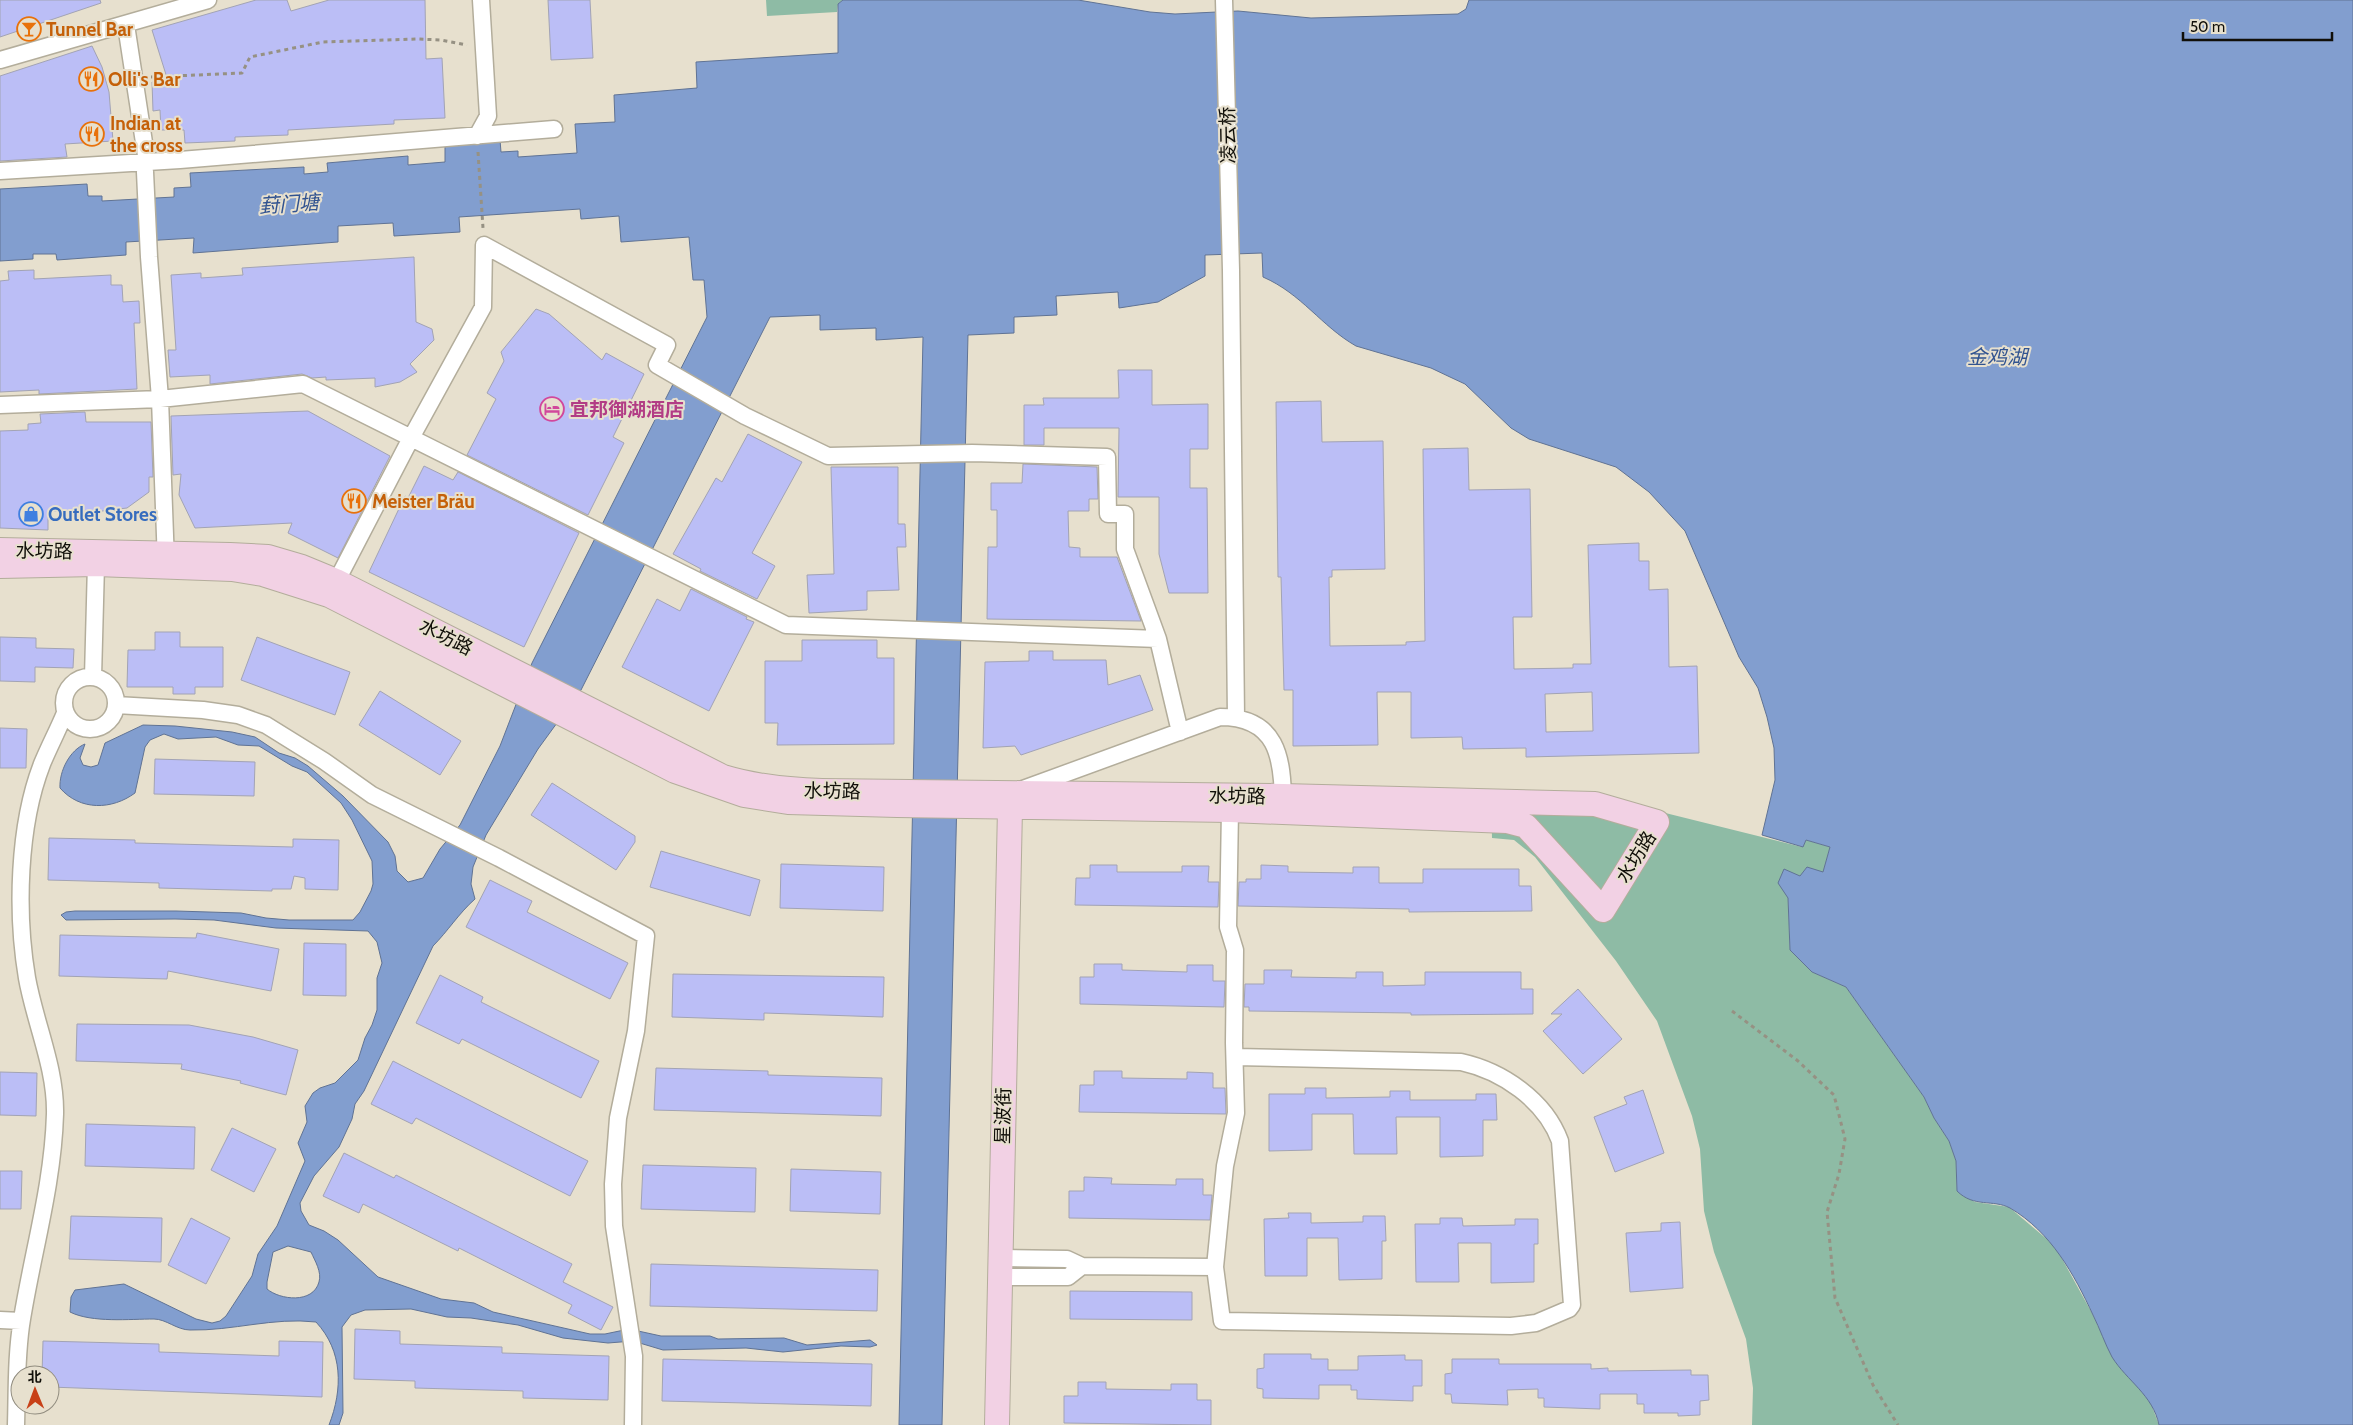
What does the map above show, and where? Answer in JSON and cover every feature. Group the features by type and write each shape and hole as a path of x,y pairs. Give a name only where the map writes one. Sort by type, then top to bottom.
{"street":[{"path":"0,60 208,0"},
{"path":"477,136 488,116 481,0"},
{"name":"凌云桥","path":"1224,0 1231,270 1236,717"},
{"path":"126,25 135,77 146,167 149,257 160,399 166,559"},
{"path":"0,171 111,164 146,167 180,160 554,129"},
{"path":"333,588 411,438 484,307 484,246 667,345 657,365 745,416 828,456 972,454 1107,457 1108,514 1125,514 1125,549 1158,639 1180,732"},
{"path":"0,405 160,399 303,384 786,625 1158,639"},
{"name":"水坊路","path":"0,550 166,559 263,574 333,588 581,714 675,771 744,795 788,802 898,799 1283,805 1595,804 1657,822 1603,910 1526,826 1519,823 1283,805 1230,810 1010,801"},
{"name":"水坊路","path":"0,566 96,564 166,559"},
{"path":"93,677 96,564"},
{"path":"16,1425 17,1359 21,1321 49,1183 55,1102 52,1078 27,978 22,896 24,851 32,799 42,765 65,713 64,699 69,687 80,679 93,677 105,682 114,692 116,705 109,721 94,729 77,726 65,713"},
{"path":"116,705 203,710 254,720 276,730 372,795 499,858 646,936 636,1031 618,1118 614,1158 614,1226 630,1320 634,1356 633,1425"},
{"path":"1010,801 1220,717 1236,717 1251,722 1262,730 1274,746 1281,762 1283,805"},
{"name":"星波街","path":"997,1425 1010,801"},
{"path":"1230,810 1228,927 1235,950 1234,1057 1236,1113 1225,1166 1215,1267 1222,1322 1511,1326 1536,1323 1569,1309 1572,1305 1560,1141 1555,1127 1545,1114 1520,1090 1487,1070 1461,1062 1234,1057"},
{"path":"1000,1267 1068,1277 1082,1266 1215,1267"},
{"path":"0,1320 21,1321"}],"path":[{"path":"135,77 242,73 250,56 323,42 441,40 484,48"},
{"path":"477,136 484,246"},
{"path":"1732,1011 1798,1061 1834,1095 1845,1139 1839,1174 1826,1212 1835,1298 1873,1385 1898,1425"}],"green space":[{"path":"766,0 843,0 838,4 837,12 767,16"},
{"path":"1491,793 1601,797 1802,847 1806,840 1830,847 1823,873 1788,897 1790,950 1812,972 1846,987 1924,1097 1934,1118 1949,1141 1956,1161 1957,1191 1975,1202 2009,1207 2055,1246 2092,1313 2113,1358 2150,1401 2159,1425 1752,1425 1753,1388 1746,1339 1714,1252 1704,1211 1700,1149 1692,1116 1657,1021 1616,961 1535,857 1514,840 1492,838"}],"water":[{"name":"金鸡湖","path":"843,0 1078,0 1150,12 1175,14 1238,11 1311,18 1458,14 1466,9 1469,0 2353,0 2353,1425 2159,1425 2151,1405 2112,1357 2078,1284 2060,1255 2038,1229 2010,1208 2004,1205 1970,1200 1957,1191 1956,1161 1949,1141 1934,1118 1924,1097 1846,987 1812,972 1790,950 1788,898 1778,883 1784,869 1800,876 1807,867 1823,872 1830,847 1806,840 1803,847 1762,835 1775,780 1774,748 1767,717 1758,688 1739,657 1685,531 1649,492 1616,467 1529,439 1511,428 1465,384 1431,368 1356,346 1332,329 1289,292 1263,277 1262,253 1205,255 1205,276 1158,302 1119,308 1118,292 1056,296 1057,315 1014,317 1014,333 968,335 942,1425 899,1425 923,337 876,340 876,328 820,330 820,315 770,317 581,690 538,749 486,835 473,867 471,884 475,899 433,946 364,1091 355,1104 352,1119 339,1147 314,1176 300,1203 301,1211 309,1225 324,1231 338,1240 378,1277 441,1299 474,1303 493,1312 590,1334 605,1334 629,1329 661,1336 710,1336 718,1339 784,1338 807,1345 870,1340 877,1345 870,1347 841,1346 783,1352 746,1348 663,1350 633,1341 608,1343 563,1338 518,1325 471,1318 447,1317 411,1309 365,1310 351,1315 342,1327 343,1413 339,1425 329,1425 337,1398 338,1371 331,1345 325,1333 316,1322 284,1321 206,1330 185,1330 158,1319 111,1320 89,1318 70,1312 71,1297 75,1290 124,1284 196,1319 212,1323 220,1321 226,1316 252,1276 258,1254 277,1226 305,1161 298,1143 307,1122 305,1106 313,1093 320,1088 335,1083 358,1060 377,1010 377,978 382,963 377,942 368,931 276,928 214,920 66,920 61,915 66,912 75,911 176,911 241,913 289,920 353,920 360,912 373,884 372,861 352,820 341,803 307,772 292,766 259,746 238,745 216,737 178,739 164,734 150,740 145,747 135,793 116,803 96,806 77,801 60,788 61,775 66,762 75,751 85,744 80,758 83,765 91,767 98,765 105,743 143,725 175,726 232,732 255,737 279,753 295,758 308,766 343,796 388,842 395,856 397,871 408,882 423,878 440,849 460,825 500,746 532,663 707,317 704,280 693,280 689,237 621,242 619,216 581,219 580,209 459,217 460,232 394,236 393,223 338,226 338,242 193,253 194,238 126,242 126,255 57,260 56,254 33,254 33,259 0,261 0,189 87,184 88,196 102,196 102,201 174,197 174,188 191,187 190,173 304,167 304,174 328,172 327,163 408,156 408,165 445,162 445,145 500,140 501,152 518,151 518,157 577,153 575,124 615,122 614,95 697,88 696,62 838,53 838,4","holes":["288,1246 311,1252 320,1274 316,1289 310,1294 296,1298 280,1296 267,1289 273,1252"]}],"building":[{"path":"0,0 100,0 101,3 0,37"},
{"path":"256,0 287,0 291,11 329,0 425,0 426,59 442,58 445,118 394,120 394,124 288,130 288,135 235,137 235,141 185,143 184,130 161,130 160,110 153,111 152,82 168,81 152,30"},
{"path":"548,0 590,0 593,58 551,60"},
{"path":"92,46 102,67 109,92 113,141 65,144 67,157 0,161 0,76"},
{"path":"414,257 416,322 432,329 434,340 410,364 417,372 400,382 375,387 375,378 326,380 326,377 312,378 302,374 210,384 210,375 170,377 168,350 176,350 171,275 201,273 201,278 243,275 242,268"},
{"path":"34,270 34,279 111,275 111,285 122,285 123,302 139,301 140,323 134,323 137,389 39,394 39,390 0,392 0,281 9,280 8,271"},
{"path":"536,309 549,314 602,360 606,353 644,374 613,437 624,443 588,515 467,455 496,399 487,393 504,361 501,352"},
{"path":"1118,370 1152,370 1152,405 1208,404 1208,449 1190,449 1190,488 1207,488 1208,593 1169,593 1159,554 1159,497 1118,497 1119,428 1044,428 1044,445 1024,445 1024,405 1044,405 1043,398 1119,398"},
{"path":"1321,401 1322,442 1383,441 1385,569 1332,570 1332,577 1329,577 1330,646 1406,645 1406,642 1425,641 1423,449 1468,448 1469,490 1530,489 1532,617 1513,617 1514,669 1573,668 1573,664 1591,664 1588,545 1639,543 1639,561 1649,561 1649,590 1668,589 1669,667 1697,666 1699,753 1526,757 1526,748 1463,749 1462,737 1411,738 1411,692 1377,692 1378,745 1293,746 1293,690 1284,690 1281,577 1278,577 1276,402","holes":["1592,692 1593,731 1546,732 1545,694"]},
{"path":"308,411 390,456 338,558 288,533 292,523 195,528 179,495 181,474 173,475 171,416"},
{"path":"85,412 86,422 151,422 153,477 149,477 149,492 127,508 94,512 48,511 48,530 0,528 0,431 28,430 28,424 41,423 40,414"},
{"path":"748,434 802,462 752,553 775,566 757,599 700,571 701,569 673,554 716,478 722,482"},
{"path":"1023,464 1097,467 1098,499 1089,499 1089,511 1068,511 1069,547 1080,548 1080,557 1117,557 1141,621 987,619 988,547 997,547 997,510 991,510 991,483 1022,483"},
{"path":"424,466 453,480 458,472 579,533 524,647 369,572 405,496 408,498"},
{"path":"831,467 898,467 898,524 905,524 906,547 897,547 899,590 867,591 867,610 809,613 807,575 834,574"},
{"path":"691,589 754,622 709,711 622,667 657,599 680,611"},
{"path":"155,632 180,632 180,647 223,647 223,687 195,687 195,694 173,694 173,687 127,687 128,650 155,650"},
{"path":"0,637 36,638 36,648 74,649 73,668 35,667 35,682 0,681"},
{"path":"257,637 350,672 335,715 241,680"},
{"path":"802,640 877,640 877,658 894,658 894,744 777,745 778,723 765,723 765,661 802,661"},
{"path":"1029,651 1053,651 1053,660 1106,660 1108,685 1140,675 1153,710 1021,755 1015,746 983,748 985,662 1029,661"},
{"path":"380,691 461,741 440,775 359,725"},
{"path":"0,728 27,729 26,768 0,768"},
{"path":"155,759 255,762 254,796 154,794"},
{"path":"552,783 635,836 635,842 616,870 531,815"},
{"path":"49,838 135,840 135,843 293,847 293,839 339,840 338,890 305,889 305,878 294,876 291,889 272,889 272,891 159,888 159,883 48,880"},
{"path":"661,851 760,880 750,916 650,887"},
{"path":"781,864 884,867 883,911 780,908"},
{"path":"1090,865 1117,865 1117,872 1182,872 1182,866 1209,866 1208,882 1219,882 1218,907 1075,905 1076,878 1090,878"},
{"path":"1261,865 1288,866 1288,872 1353,873 1353,867 1379,867 1379,883 1423,883 1423,869 1519,869 1519,886 1531,886 1532,911 1409,912 1409,909 1238,906 1239,882 1246,882 1246,879 1261,879"},
{"path":"490,880 532,901 527,912 628,963 610,999 466,927"},
{"path":"197,933 279,949 271,991 168,971 167,979 59,976 60,935 196,938"},
{"path":"304,943 346,944 346,996 303,995"},
{"path":"1094,964 1122,964 1122,970 1187,972 1187,965 1213,965 1213,981 1225,981 1224,1007 1080,1004 1080,977 1094,977"},
{"path":"1264,970 1292,970 1291,977 1356,978 1356,972 1383,972 1383,986 1425,985 1425,972 1521,972 1521,989 1533,989 1533,1014 1411,1015 1411,1013 1249,1011 1249,1007 1244,1007 1245,984 1264,984"},
{"path":"673,974 884,977 883,1017 764,1013 764,1020 672,1017"},
{"path":"440,975 483,997 481,1002 599,1061 581,1098 462,1039 459,1044 416,1023"},
{"path":"1578,989 1622,1039 1583,1074 1543,1031 1562,1014 1551,1014"},
{"path":"77,1024 189,1025 253,1037 298,1050 286,1095 240,1083 241,1081 181,1069 182,1064 76,1061"},
{"path":"393,1061 588,1161 570,1196 416,1118 412,1124 371,1104"},
{"path":"656,1068 768,1071 768,1075 882,1078 881,1116 654,1110"},
{"path":"1094,1071 1122,1071 1122,1078 1187,1079 1187,1072 1213,1073 1213,1088 1225,1088 1226,1114 1079,1112 1080,1085 1094,1085"},
{"path":"0,1072 37,1073 36,1116 0,1115"},
{"path":"1305,1088 1326,1088 1326,1098 1390,1097 1390,1091 1410,1091 1410,1100 1476,1100 1476,1094 1496,1094 1497,1120 1483,1120 1483,1156 1440,1157 1440,1117 1396,1117 1397,1154 1354,1154 1353,1114 1312,1114 1312,1150 1269,1151 1269,1094 1305,1094"},
{"path":"1643,1090 1664,1153 1615,1172 1594,1117 1627,1104 1624,1097"},
{"path":"86,1124 195,1127 194,1169 85,1166"},
{"path":"232,1128 276,1149 254,1192 211,1170"},
{"path":"344,1153 394,1178 396,1175 572,1264 563,1282 613,1307 601,1330 568,1313 572,1305 459,1248 458,1251 363,1204 359,1213 323,1196"},
{"path":"643,1165 756,1168 755,1212 641,1209"},
{"path":"791,1169 881,1172 880,1214 790,1211"},
{"path":"0,1171 22,1171 21,1209 0,1209"},
{"path":"1084,1177 1112,1178 1111,1184 1176,1185 1176,1179 1203,1179 1203,1195 1212,1195 1210,1220 1069,1218 1069,1191 1084,1191"},
{"path":"1288,1213 1311,1213 1311,1223 1363,1222 1363,1216 1385,1216 1386,1241 1382,1241 1382,1279 1339,1280 1338,1238 1307,1238 1307,1276 1265,1276 1264,1219 1289,1218"},
{"path":"71,1216 162,1218 161,1262 69,1259"},
{"path":"191,1218 230,1238 206,1284 168,1265"},
{"path":"1440,1218 1462,1218 1463,1226 1515,1225 1515,1219 1538,1219 1538,1244 1534,1244 1534,1282 1491,1283 1491,1243 1458,1243 1459,1282 1416,1282 1415,1224 1440,1224"},
{"path":"1680,1222 1683,1288 1630,1292 1626,1233 1661,1231 1661,1223"},
{"path":"651,1264 878,1270 877,1311 650,1306"},
{"path":"1070,1291 1192,1292 1192,1320 1070,1319"},
{"path":"355,1329 400,1331 400,1344 502,1347 502,1353 609,1356 608,1400 523,1398 523,1391 415,1388 415,1381 354,1379"},
{"path":"43,1341 159,1344 159,1352 279,1356 279,1341 323,1342 322,1397 60,1387 60,1365 42,1365"},
{"path":"1264,1354 1311,1354 1311,1359 1328,1359 1328,1370 1358,1370 1358,1356 1405,1355 1405,1360 1422,1360 1422,1386 1413,1386 1413,1401 1357,1399 1357,1390 1351,1390 1351,1385 1319,1385 1319,1399 1263,1398 1263,1389 1257,1388 1257,1369 1264,1368"},
{"path":"663,1359 872,1364 871,1406 662,1401"},
{"path":"1452,1359 1499,1359 1499,1364 1591,1364 1591,1369 1608,1368 1608,1371 1691,1370 1691,1375 1708,1375 1709,1400 1700,1401 1700,1415 1678,1416 1678,1413 1644,1413 1644,1404 1637,1404 1637,1394 1600,1394 1600,1409 1544,1407 1544,1398 1538,1398 1538,1389 1507,1390 1508,1405 1452,1403 1451,1394 1445,1394 1445,1374 1452,1373"},
{"path":"1078,1382 1106,1382 1106,1389 1171,1390 1171,1384 1197,1384 1197,1400 1211,1400 1211,1425 1064,1423 1064,1396 1078,1396"}],"place":[{"name":"Tunnel Bar","path":"29,29"},
{"name":"Olli's Bar","path":"91,79"},
{"name":"Indian at the cross","path":"92,134"},
{"name":"宜邦御湖酒店","path":"552,409"},
{"name":"Meister Bräu","path":"354,501"},
{"name":"Outlet Stores","path":"31,514"}],"water label":[{"name":"葑门塘","path":"289,204"}]}
